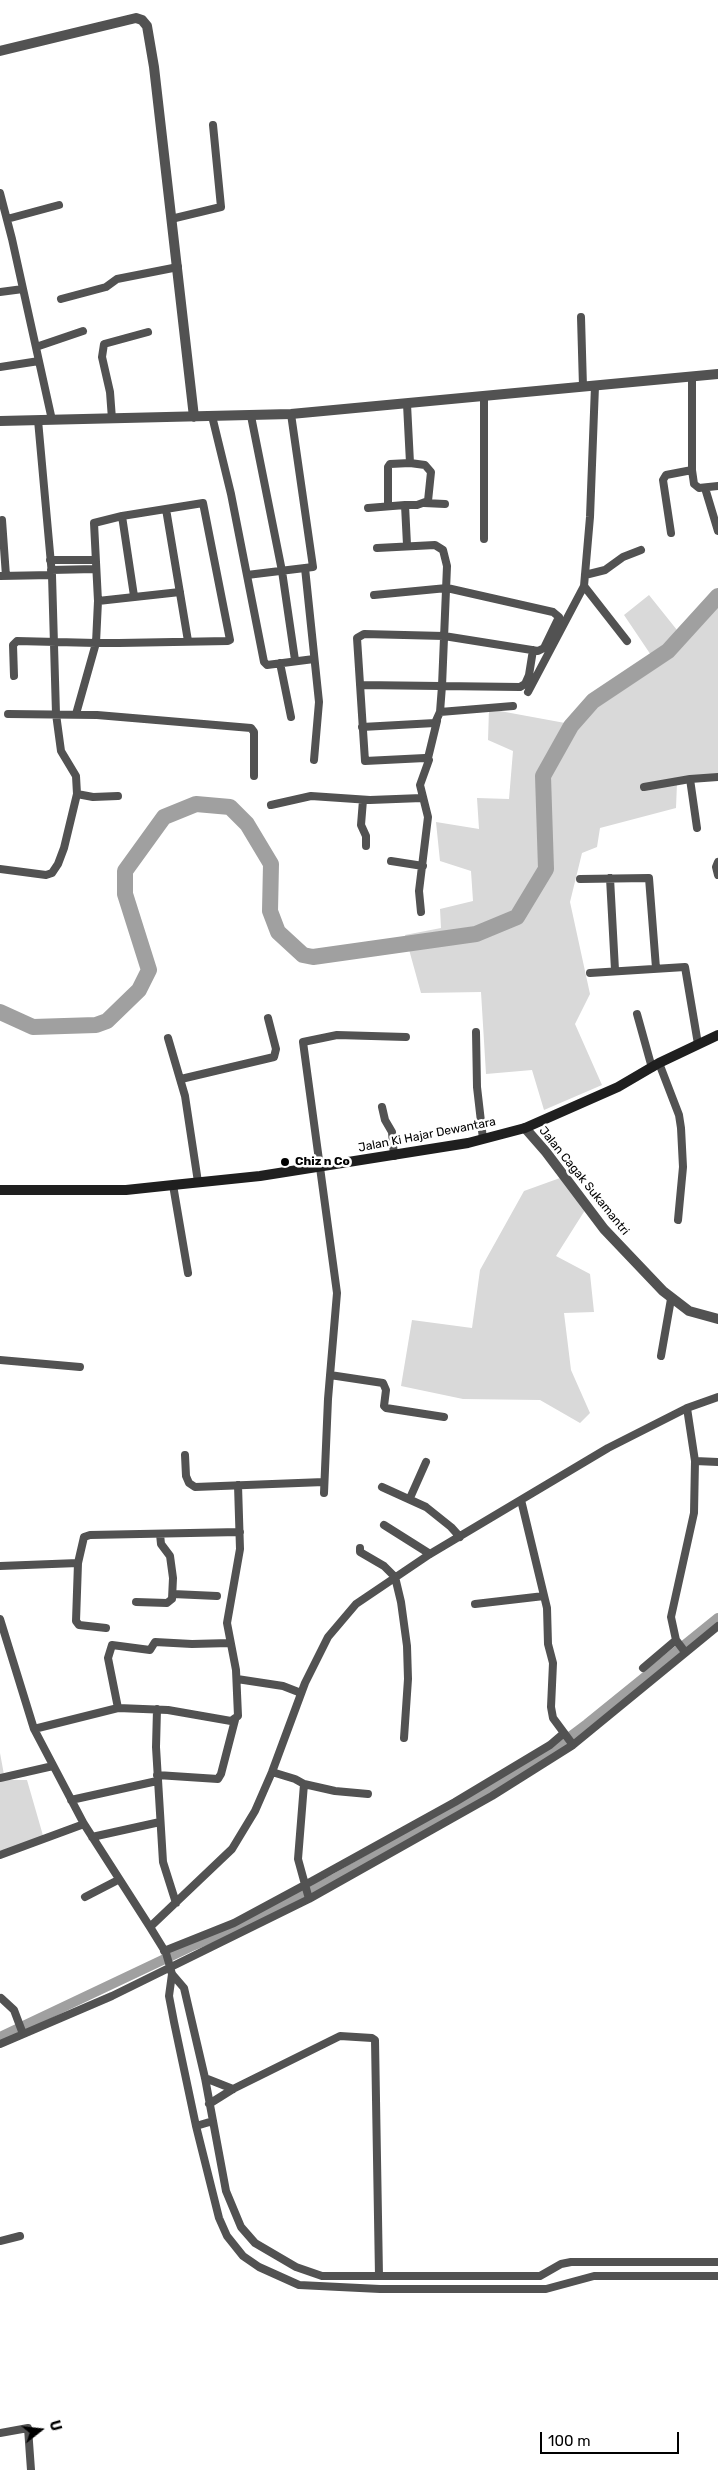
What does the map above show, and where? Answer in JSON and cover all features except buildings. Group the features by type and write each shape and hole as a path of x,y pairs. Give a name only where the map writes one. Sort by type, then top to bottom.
{"main road":[{"name":"Jalan Ki Hajar Dewantara","path":"0,1190 126,1190 260,1176 394,1156 483,1139 525,1128 618,1086 718,1035"}],"street":[{"path":"0,51 136,18 142,20 147,26 151,40 194,416"},
{"path":"172,218 222,207 213,125"},
{"path":"0,193 52,420"},
{"path":"7,219 59,205"},
{"path":"61,299 106,288 117,279 178,266"},
{"path":"0,292 23,289"},
{"path":"581,316 584,386"},
{"path":"36,347 83,331"},
{"path":"112,419 110,392 102,357 104,344 148,332"},
{"path":"0,367 39,361"},
{"path":"0,421 291,414 718,374"},
{"path":"692,377 692,470 694,484 699,488 718,486"},
{"path":"528,692 584,586 590,516 595,386"},
{"path":"484,397 484,540"},
{"path":"407,404 410,463"},
{"path":"247,575 313,568 291,414"},
{"path":"212,416 231,494 264,662 267,665 314,659"},
{"path":"250,416 282,571 295,660"},
{"path":"0,869 46,875 52,873 58,864 64,848 77,794 76,776 61,751 56,714 55,642 51,572 38,420"},
{"path":"388,506 388,467 390,464 426,464 431,472 430,494 428,501 424,503"},
{"path":"671,533 663,480 666,475 692,470"},
{"path":"705,488 718,531"},
{"path":"14,676 14,643 96,643 188,641 228,642 230,635 206,507 200,502 94,523 98,602 96,643 76,714"},
{"path":"368,508 424,503 445,504"},
{"path":"405,505 406,545"},
{"path":"166,509 188,641"},
{"path":"122,516 134,596"},
{"path":"2,520 3,576 95,569"},
{"path":"377,548 406,545 440,546 447,566 440,712 428,758 430,762 420,785 428,816 419,891 422,912"},
{"path":"585,575 605,570 622,557 641,550"},
{"path":"50,560 95,560"},
{"path":"305,568 319,702 314,760"},
{"path":"584,586 627,641"},
{"path":"374,595 447,588 558,615 559,620 544,648 538,651 444,636 364,634 359,636 356,641 364,758 367,762 428,758"},
{"path":"98,602 134,596 180,592"},
{"path":"360,685 520,687 525,684 529,674 533,650"},
{"path":"280,663 291,717"},
{"path":"440,712 513,706"},
{"path":"8,714 76,714 251,728 254,732 254,776"},
{"path":"362,728 432,724 437,721"},
{"path":"644,788 690,779 718,777"},
{"path":"690,779 697,828"},
{"path":"77,794 93,797 118,796"},
{"path":"271,805 311,796 363,800 422,798"},
{"path":"363,800 361,825 366,836 366,846"},
{"path":"391,861 423,866"},
{"path":"718,862 716,867 718,875"},
{"path":"610,878 616,970"},
{"path":"580,879 648,878 656,968"},
{"path":"590,973 682,966 687,970 698,1044"},
{"path":"637,1014 656,1066 679,1114 683,1167 678,1220"},
{"path":"181,1079 274,1057 276,1049 268,1018"},
{"path":"476,1032 478,1087 483,1139"},
{"path":"324,1493 330,1375 337,1293 303,1042 337,1035 406,1037"},
{"path":"168,1038 181,1079 190,1118 198,1182"},
{"path":"382,1107 385,1120 392,1132 394,1156"},
{"name":"Jalan Cagak Sukamantri","path":"525,1128 552,1159 604,1229 671,1299 696,1314 718,1319"},
{"path":"173,1185 188,1273"},
{"path":"661,1356 671,1299"},
{"path":"0,1360 80,1367"},
{"path":"330,1375 383,1383 386,1388 384,1406 386,1408 444,1417"},
{"path":"150,1927 232,1849 255,1810 272,1772 301,1693 328,1637 345,1614 356,1604 430,1554 608,1448 687,1408 718,1397"},
{"path":"684,1651 677,1641 671,1617 694,1513 695,1461 687,1408"},
{"path":"185,1455 186,1476 191,1485 200,1488 324,1482"},
{"path":"695,1461 718,1462"},
{"path":"410,1498 426,1462"},
{"path":"71,1800 157,1778 218,1779 221,1774 239,1711 237,1679 227,1623 240,1549 238,1485"},
{"path":"382,1486 426,1506 460,1537"},
{"path":"521,1500 548,1619 548,1644 553,1663 550,1707 553,1718 568,1739"},
{"path":"384,1525 430,1554"},
{"path":"106,1628 77,1624 75,1611 78,1562 83,1539 86,1535 240,1532"},
{"path":"136,1602 167,1603 170,1602 173,1594 170,1556 161,1544 160,1534"},
{"path":"360,1548 360,1552 384,1566 395,1577 401,1602 407,1646 408,1680 404,1738"},
{"path":"0,1566 78,1562"},
{"path":"173,1594 217,1596"},
{"path":"475,1604 544,1596"},
{"path":"0,1619 34,1729 84,1824 118,1880 150,1927 165,1952 170,1967 184,1988 205,2078 226,2191 241,2227 255,2244 296,2267 322,2276 540,2276 561,2264 571,2262 718,2262"},
{"path":"0,2044 23,2032 112,1996 309,1898 568,1739 718,1626"},
{"path":"643,1668 677,1641"},
{"path":"118,1708 108,1658 112,1645 150,1650 155,1642 192,1644 230,1643"},
{"path":"237,1679 284,1686 301,1693"},
{"path":"34,1729 118,1708 157,1709 235,1720"},
{"path":"157,1709 157,1778 163,1862 176,1902"},
{"path":"165,1952 234,1923 457,1808 550,1745 568,1739"},
{"path":"0,1778 53,1766"},
{"path":"272,1772 295,1779 304,1784 335,1791 368,1794"},
{"path":"304,1784 298,1859 304,1886 309,1898"},
{"path":"92,1837 160,1822"},
{"path":"0,1855 84,1824"},
{"path":"85,1896 118,1880"},
{"path":"170,1967 169,1996 176,2032 196,2126 219,2218 226,2236 243,2256 259,2267 299,2285 370,2289 546,2289 594,2276 718,2276"},
{"path":"2,1998 14,2010 23,2032"},
{"path":"176,2032 193,2030"},
{"path":"209,2104 233,2089 340,2036 372,2038 375,2040 379,2276"},
{"path":"205,2078 233,2089"},
{"path":"196,2126 213,2122"},
{"path":"0,2241 20,2236"},
{"path":"0,2433 28,2428 32,2470"}],"shaded area":[{"path":"649,595 685,640 718,598 718,775 677,783 676,808 600,828 597,847 582,853 570,902 590,994 575,1024 602,1085 544,1110 532,1070 486,1074 481,992 421,993 405,935 441,928 440,909 473,901 471,871 440,861 436,822 479,829 477,798 509,799 513,751 488,740 489,709 565,723 626,676 657,664 624,615"},
{"path":"560,1178 587,1207 556,1256 590,1274 594,1312 564,1313 571,1370 590,1413 580,1423 540,1400 463,1399 401,1386 412,1320 472,1328 480,1270 524,1191"},
{"path":"0,1753 5,1780 27,1780 44,1839 0,1851"}],"waterway":[{"path":"0,1012 33,1027 96,1025 107,1021 139,990 149,970 125,894 125,871 164,817 196,804 230,807 247,824 271,864 270,911 278,932 303,955 313,957 476,934 517,917 546,869 543,776 571,726 593,701 668,651 718,596"},
{"path":"0,2037 190,1947 253,1921 334,1879 473,1800 547,1754 718,1618"}],"place":[{"name":"Chiz n Co","path":"285,1162"}]}
